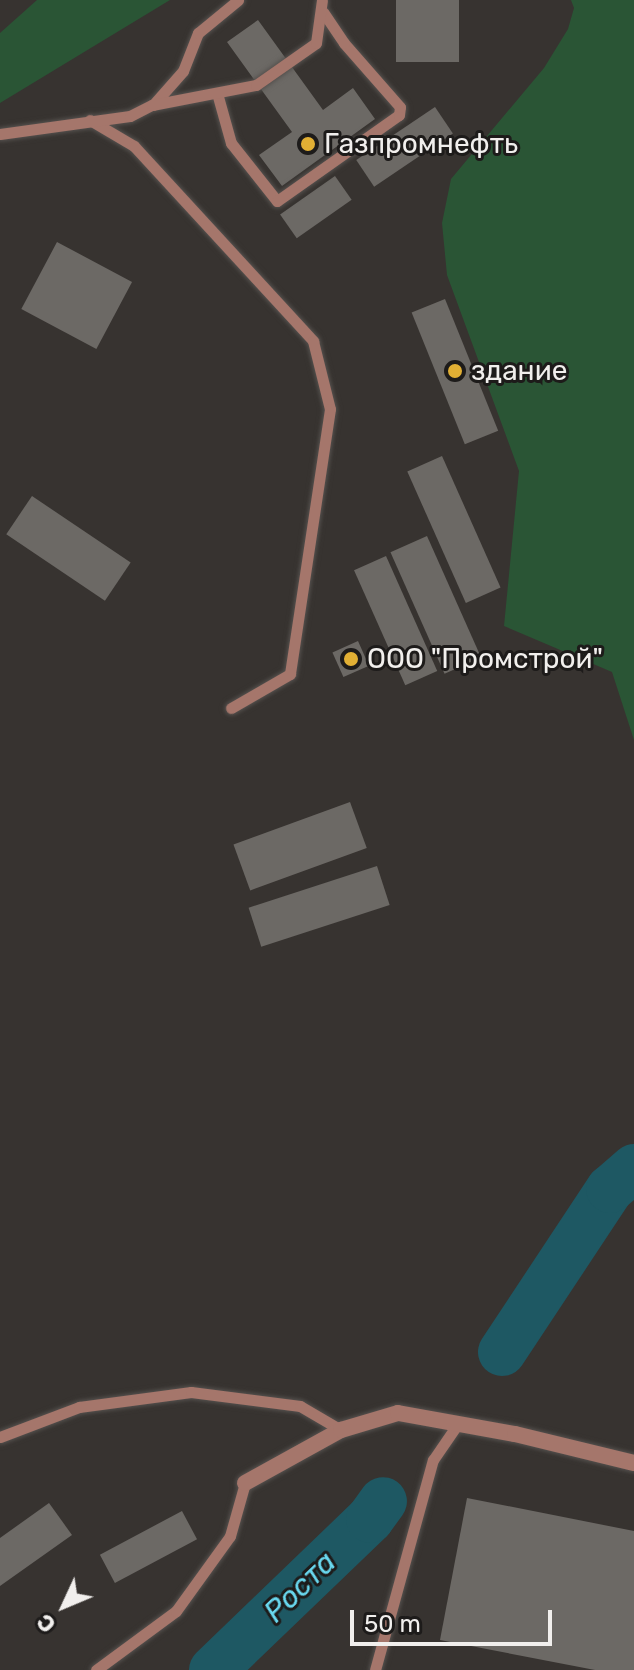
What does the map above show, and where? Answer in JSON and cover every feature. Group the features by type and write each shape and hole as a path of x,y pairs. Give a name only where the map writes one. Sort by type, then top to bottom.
{"street":[{"path":"245,1483 341,1430 398,1413 634,1463"}],"lane":[{"path":"152,105 183,71 198,33 238,0"},
{"path":"217,93 231,143 277,201 399,115 400,107 344,43 323,6"},
{"path":"0,134 130,116 152,105 256,85 316,43 323,6"},
{"path":"90,120 134,146 313,341 330,409 290,674 231,708"},
{"path":"0,1437 79,1407 191,1392 300,1406 341,1430"},
{"path":"375,1670 433,1460 457,1425"},
{"path":"96,1670 176,1611 230,1536 245,1483"}],"green space":[{"path":"37,0 170,0 0,103 0,33"},
{"path":"571,0 634,0 634,740 612,672 504,626 519,471 447,275 442,223 451,179 544,68 568,29 574,8"}],"building":[{"path":"396,0 459,0 459,62 396,62"},
{"path":"258,20 323,110 353,88 375,119 282,186 259,155 292,132 227,42"},
{"path":"435,107 453,134 374,187 356,160"},
{"path":"335,176 352,200 297,238 280,214"},
{"path":"57,242 132,282 96,349 21,309"},
{"name":"здание","path":"445,299 498,431 465,444 412,312"},
{"path":"442,456 501,588 466,603 407,471"},
{"path":"32,496 131,563 105,601 6,534"},
{"path":"427,536 481,658 445,674 390,552"},
{"path":"386,556 437,671 405,685 354,570"},
{"name":"ООО \"Промстрой\"","path":"358,641 369,666 343,677 332,652"},
{"path":"350,802 367,848 250,890 233,844"},
{"path":"377,866 390,905 261,947 249,908"},
{"path":"467,1498 634,1531 634,1670 595,1670 440,1640"},
{"path":"49,1503 72,1535 0,1586 0,1538"},
{"path":"182,1511 197,1539 115,1583 100,1555"}],"waterway":[{"name":"Роста","path":"502,1352 610,1189 634,1168"},
{"name":"Роста","path":"213,1670 370,1519 383,1501"}],"place":[{"name":"Газпромнефть","path":"308,144"},
{"name":"здание","path":"455,371"},
{"name":"ООО \"Промстрой\"","path":"351,659"}]}
